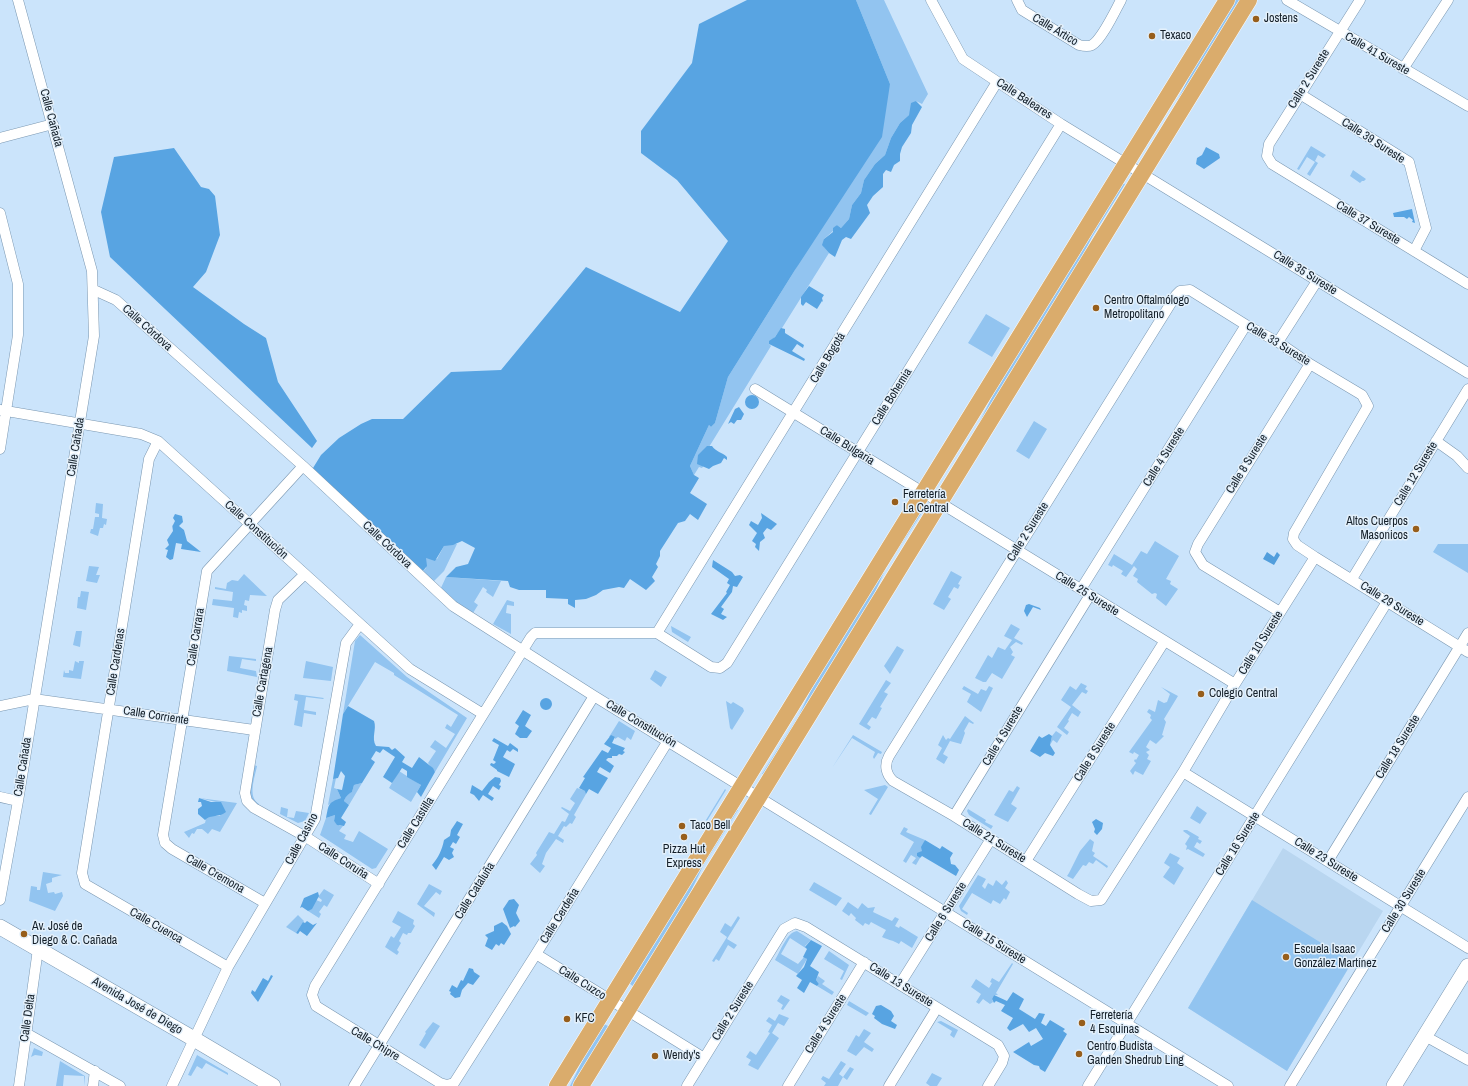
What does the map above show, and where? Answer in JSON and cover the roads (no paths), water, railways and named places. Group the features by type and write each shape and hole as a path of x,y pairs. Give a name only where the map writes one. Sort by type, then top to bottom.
{"main road":[{"path":"557,1086 1227,0"},
{"path":"581,1086 1249,0"},
{"name":"Avenida José de Diego","path":"0,927 194,1038 273,1086"},
{"path":"1394,1086 1468,966"}],"street":[{"name":"Calle Cañada","path":"0,900 18,801 94,336 94,290 92,271 18,0"},
{"name":"Calle Baleares","path":"932,0 963,59 1061,124 1143,173"},
{"name":"Calle Ártico","path":"1017,0 1022,10 1079,45 1092,45 1098,38 1121,0"},
{"name":"Calle 41 Sureste","path":"1287,0 1468,106"},
{"name":"Calle 2 Sureste","path":"1269,161 1267,156 1269,144 1360,0"},
{"path":"1403,69 1448,0"},
{"name":"Calle Bogotá","path":"657,633 794,414 997,82"},
{"name":"Calle 39 Sureste","path":"1300,94 1409,162 1426,228 1414,251"},
{"path":"0,138 53,124"},
{"name":"Calle Bohemia","path":"657,633 711,667 720,668 732,656 1061,124"},
{"name":"Calle 37 Sureste","path":"1269,161 1468,284"},
{"name":"Calle 35 Sureste","path":"1143,173 1468,373"},
{"path":"0,213 18,284 18,335 3,411 0,448"},
{"path":"1278,342 1317,281"},
{"name":"Calle Córdova","path":"94,290 116,300 303,466 453,606 522,651"},
{"name":"Calle 33 Sureste","path":"1180,291 1190,290 1246,325 1278,342 1310,364 1362,396 1368,406 1294,533 1293,539 1297,545 1315,557"},
{"name":"Calle 2 Sureste","path":"890,777 886,766 889,756 1180,291"},
{"name":"Calle 4 Sureste","path":"1081,589 1246,325"},
{"name":"Calle 8 Sureste","path":"1280,612 1203,565 1196,556 1198,544 1310,364"},
{"name":"Calle Bulgaria","path":"755,389 940,503"},
{"name":"Calle 12 Sureste","path":"1352,579 1468,389"},
{"name":"Calle Constitución","path":"3,411 142,434 158,441 420,677 483,714"},
{"name":"Calle Cardenas","path":"85,884 82,873 149,459 158,441"},
{"path":"1436,441 1457,456 1468,468"},
{"name":"Calle Carrara","path":"165,843 163,835 206,575 209,568 303,466"},
{"name":"Calle 25 Sureste","path":"940,503 1016,551 1081,589 1164,642 1235,684"},
{"name":"Calle 29 Sureste","path":"1315,557 1464,650"},
{"name":"Calle 10 Sureste","path":"1100,900 1183,772 1235,684 1315,557"},
{"name":"Calle Cartagena","path":"247,801 245,793 254,730 275,610 278,600 305,574"},
{"name":"Calle 4 Sureste","path":"954,816 1090,596"},
{"name":"Calle 16 Sureste","path":"1088,1086 1387,602"},
{"name":"Calle Casino","path":"172,1086 228,967 265,903 306,837 315,819 320,800 346,643 360,624"},
{"path":"522,651 530,637 536,633 657,633"},
{"name":"Calle 18 Sureste","path":"1328,861 1464,650 1468,633"},
{"name":"Calle 8 Sureste","path":"1026,861 1164,642"},
{"name":"Calle Constitución","path":"522,651 759,798"},
{"name":"Calle Castilla","path":"312,994 314,986 379,884 522,651"},
{"name":"Calle Cataluña","path":"354,1086 594,696"},
{"name":"Calle Corriente","path":"0,706 34,699 109,708 254,730"},
{"name":"Calle Cerdeña","path":"447,1085 454,1083 668,741"},
{"name":"Calle 23 Sureste","path":"1183,772 1468,948"},
{"name":"Calle 21 Sureste","path":"890,777 893,781 954,816 1082,896 1091,900 1100,900"},
{"path":"0,797 18,801"},
{"name":"Calle 30 Sureste","path":"1290,1086 1468,797"},
{"name":"Calle 15 Sureste","path":"759,798 1228,1086"},
{"name":"Calle Coruña","path":"247,801 254,808 306,837 379,884"},
{"name":"Calle 6 Sureste","path":"900,984 991,839"},
{"name":"Calle Cremona","path":"165,843 265,903"},
{"name":"Calle Cuenca","path":"85,884 228,967"},
{"name":"Calle 13 Sureste","path":"779,937 790,925 800,924 998,1045 1004,1056 997,1072 988,1086"},
{"name":"Calle 2 Sureste","path":"687,1086 779,937"},
{"name":"Calle Delta","path":"19,1086 38,949"},
{"name":"Calle Cuzco","path":"536,954 704,1058"},
{"name":"Calle 4 Sureste","path":"788,1086 864,962"},
{"name":"Calle Chipre","path":"312,994 313,1001 321,1011 440,1083 447,1085"},
{"path":"889,1086 937,1008"},
{"path":"26,1033 120,1086"},
{"path":"1425,1036 1468,1060"},
{"path":"93,1086 95,1071"}],"place":[{"name":"Jostens","path":"1256,19"},
{"name":"Texaco","path":"1152,36"},
{"name":"Centro Oftalmólogo Metropolitano","path":"1096,308"},
{"name":"Ferretería La Central","path":"895,502"},
{"name":"Altos Cuerpos Masonicos","path":"1416,529"},
{"name":"Colegio Central","path":"1201,694"},
{"name":"Taco Bell","path":"682,826"},
{"name":"Pizza Hut Express","path":"684,837"},
{"name":"Av. José de Diego & C. Cañada","path":"24,934"},
{"name":"Escuela Isaac González Martínez","path":"1286,957"},
{"name":"KFC","path":"567,1019"},
{"name":"Ferretería 4 Esquinas","path":"1082,1023"},
{"name":"Centro Budista Ganden Shedrub Ling","path":"1079,1054"},
{"name":"Wendy's","path":"655,1056"}]}
